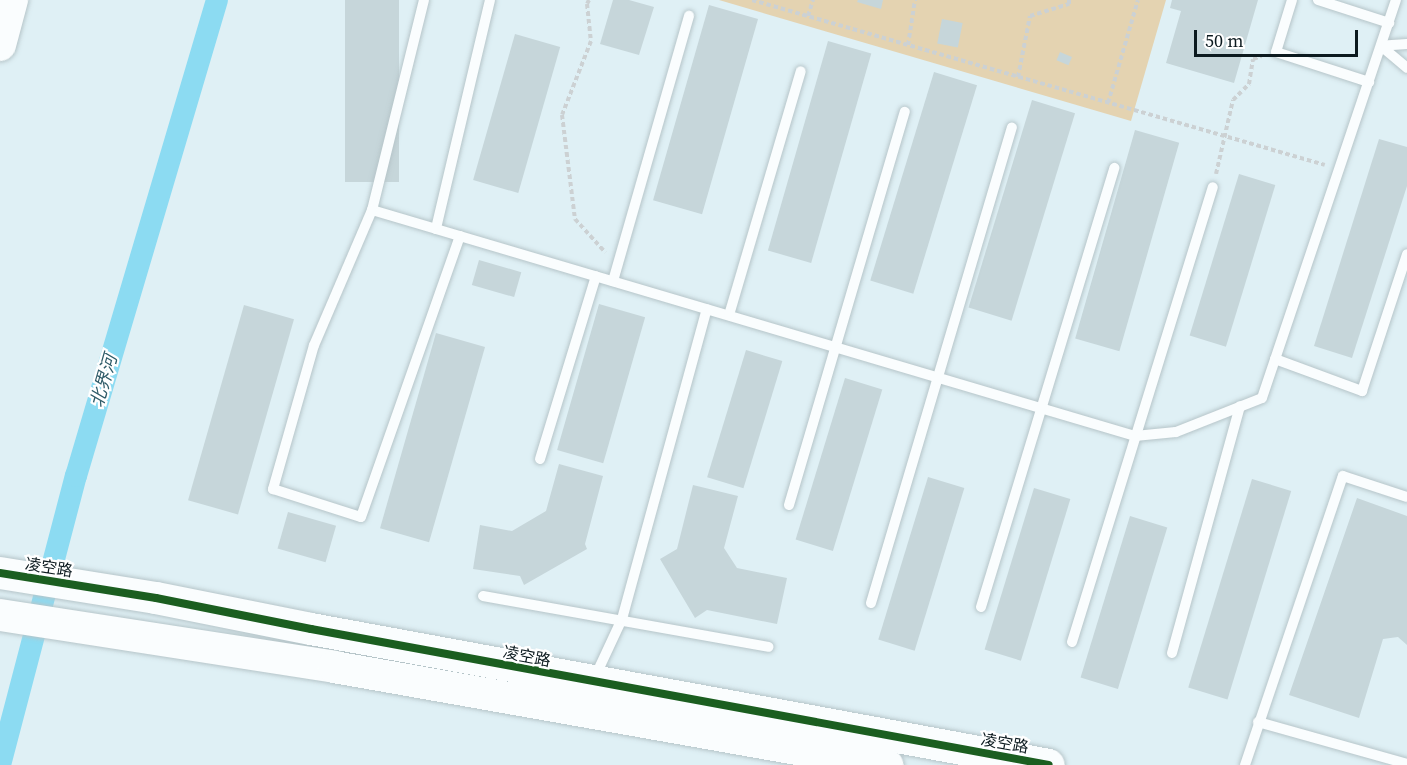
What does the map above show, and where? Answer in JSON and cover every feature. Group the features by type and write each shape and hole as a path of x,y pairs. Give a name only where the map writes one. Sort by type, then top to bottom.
{"street":[{"path":"0,45 12,0"},
{"name":"凌空路","path":"0,573 156,598 593,682 1049,765"},
{"path":"0,615 334,667 887,765"}],"lane":[{"path":"424,0 372,210 314,345 273,489 361,517 460,236"},
{"path":"436,229 490,0"},
{"path":"1292,0 1276,52 1369,82"},
{"path":"1318,0 1389,23"},
{"path":"372,210 1134,436 1176,432 1262,398 1396,0"},
{"path":"613,281 689,16"},
{"path":"1381,46 1407,44"},
{"path":"1381,46 1407,68"},
{"path":"729,315 801,71"},
{"path":"789,505 905,112"},
{"path":"871,603 936,376 1012,127"},
{"path":"981,607 1114,168"},
{"path":"1072,642 1213,187"},
{"path":"1275,359 1362,391 1407,254"},
{"path":"540,459 596,276"},
{"path":"593,682 622,619 707,309"},
{"path":"1172,653 1240,406"},
{"path":"1245,765 1343,476 1407,497"},
{"path":"483,596 622,619 768,647"},
{"path":"1258,722 1407,764"}],"path":[{"path":"589,0 587,4 591,40 562,116 575,219 618,266"},
{"path":"752,0 1340,169"},
{"path":"808,16 813,0"},
{"path":"908,45 915,0"},
{"path":"1018,76 1030,15 1070,4 1069,0"},
{"path":"1108,103 1138,0"},
{"path":"1213,187 1233,100 1249,84 1253,59 1276,52"}],"shaded area":[{"path":"719,0 1166,0 1131,121"}],"building":[{"path":"345,0 399,0 399,182 345,182"},
{"path":"613,0 629,0 654,7 639,55 600,44"},
{"path":"858,0 883,0 881,9 857,2"},
{"path":"1172,0 1258,0 1234,83 1166,63 1181,11 1170,8"},
{"path":"709,5 758,19 702,214 653,200"},
{"path":"942,19 963,23 958,48 937,44"},
{"path":"515,34 560,47 518,193 473,180"},
{"path":"828,41 871,53 811,263 768,251"},
{"path":"1060,52 1072,57 1068,65 1056,60"},
{"path":"934,72 977,85 913,294 870,280"},
{"path":"1032,100 1075,113 1012,321 969,308"},
{"path":"1135,130 1179,143 1119,351 1075,339"},
{"path":"1379,139 1407,147 1407,186 1352,358 1314,346"},
{"path":"1239,174 1275,185 1226,347 1190,336"},
{"path":"479,260 521,272 514,297 472,285"},
{"path":"599,304 645,317 603,463 557,450"},
{"path":"244,305 294,319 238,514 188,500"},
{"path":"436,333 485,347 429,542 380,528"},
{"path":"746,350 782,361 743,488 707,477"},
{"path":"845,378 882,389 833,551 796,540"},
{"path":"559,464 603,476 585,544 587,549 524,585 520,576 473,569 480,525 512,531 546,511"},
{"path":"928,477 964,488 915,651 878,640"},
{"path":"1252,479 1291,491 1227,699 1188,687"},
{"path":"693,485 738,496 724,548 737,568 787,578 777,624 707,610 695,618 660,559 677,549"},
{"path":"1034,488 1070,499 1021,661 985,650"},
{"path":"1357,498 1407,516 1407,645 1398,637 1383,639 1359,718 1289,695"},
{"path":"288,512 336,526 326,562 278,549"},
{"path":"1130,516 1167,527 1118,689 1081,678"}],"waterway":[{"name":"北界河","path":"0,765 76,476 217,0"}],"cycle path":[{"path":"0,573 156,598 311,629 1049,765"}]}
